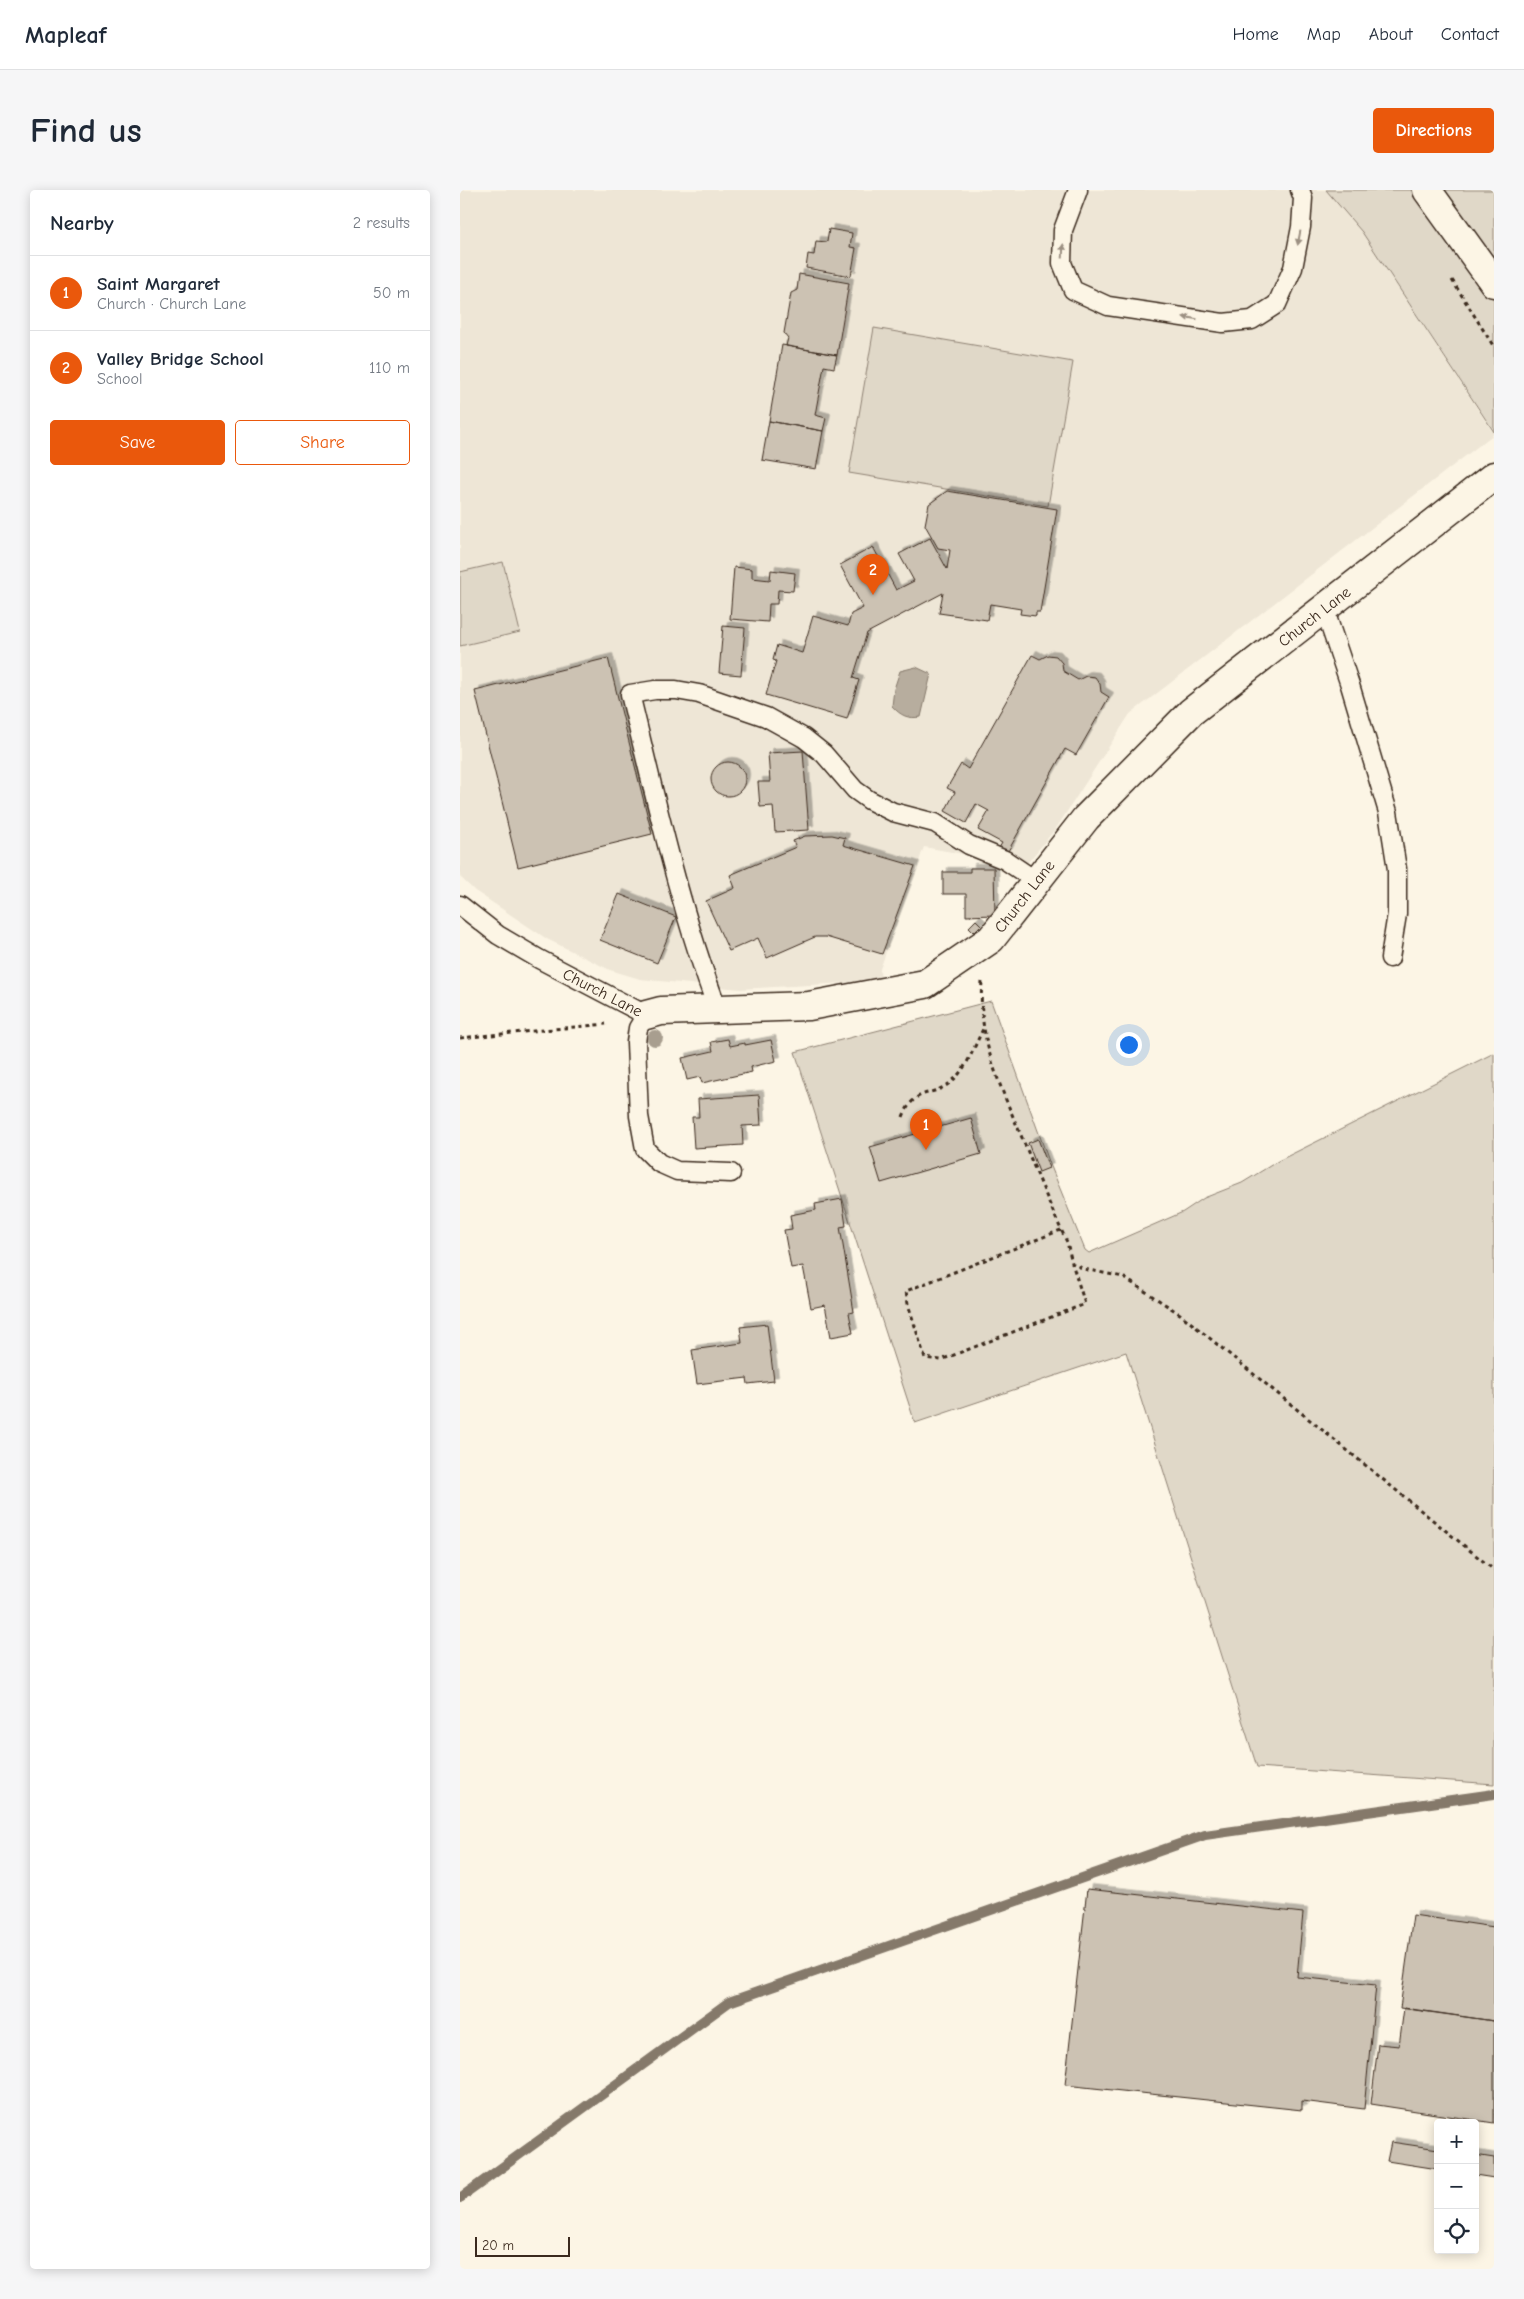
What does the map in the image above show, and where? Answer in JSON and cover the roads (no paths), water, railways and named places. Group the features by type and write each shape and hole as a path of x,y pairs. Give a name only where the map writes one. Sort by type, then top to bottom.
{"street":[{"path":"1427,190 1494,283"},
{"name":"Church Lane","path":"646,1015 661,1011 809,1006 925,984 991,940 1086,818 1191,712 1494,476"}],"lane":[{"path":"1078,190 1064,230 1062,263 1073,290 1108,306 1223,323 1252,320 1276,304 1293,268 1301,227 1303,198 1300,190"},
{"path":"1324,608 1350,685 1388,812 1397,869 1397,914 1390,958"},
{"path":"718,1010 702,970 679,895 630,694 655,690 676,690 699,694 766,717 804,738 824,754 855,790 869,800 893,812 935,824 969,845 1005,860 1036,882"},
{"name":"Church Lane","path":"460,905 498,935 539,959 646,1015"},
{"path":"646,1015 638,1028 636,1042 639,1116 645,1149 659,1163 677,1171 731,1172"}],"waterway":[{"path":"460,2198 729,2002 1205,1835 1494,1794"}],"place":[{"name":"Valley Bridge School","path":"873,595"},
{"name":"Saint Margaret","path":"926,1150"}]}
